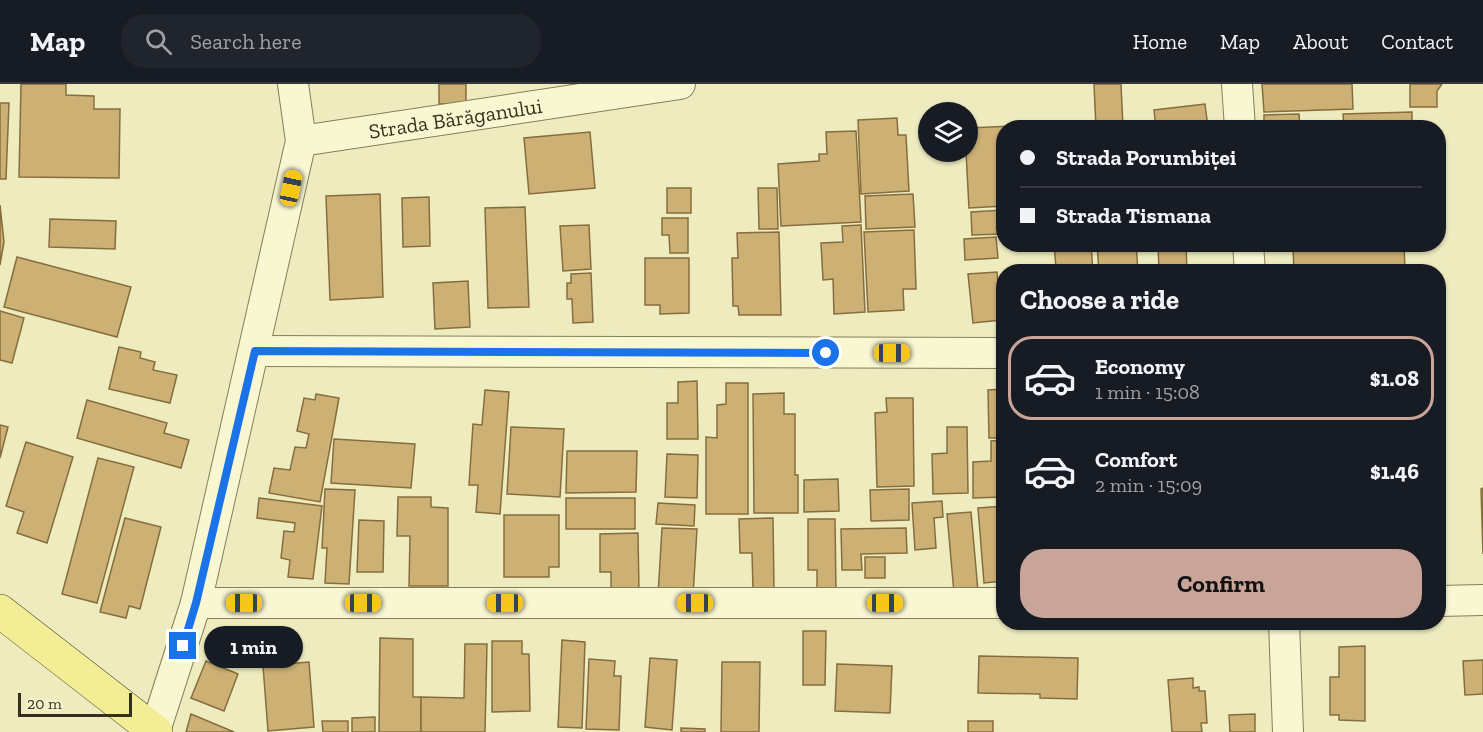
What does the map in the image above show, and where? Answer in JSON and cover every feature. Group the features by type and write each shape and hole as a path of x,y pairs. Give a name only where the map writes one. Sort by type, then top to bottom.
{"main road":[{"path":"0,611 156,731"}],"street":[{"path":"156,731 196,603 301,141 293,84"},
{"name":"Strada Bărăganului","path":"301,141 680,84"},
{"path":"1237,84 1239,120"},
{"path":"255,351 996,353"},
{"path":"1446,601 1483,600"},
{"path":"196,603 996,603"},
{"path":"1284,630 1288,732"}],"building":[{"path":"21,84 66,84 66,95 94,96 94,109 120,109 119,178 19,177"},
{"path":"439,84 466,84 466,104 439,104"},
{"path":"1094,84 1121,84 1123,120 1096,120"},
{"path":"1262,84 1352,84 1353,109 1264,112"},
{"path":"1410,84 1442,84 1437,91 1437,107 1410,107"},
{"path":"0,103 9,103 6,179 0,179"},
{"path":"1205,104 1207,120 1155,120 1154,110"},
{"path":"1412,112 1412,120 1343,120 1343,114"},
{"path":"1299,114 1299,120 1264,120 1264,115"},
{"path":"897,118 898,135 906,135 909,191 861,194 858,120"},
{"path":"996,127 996,206 969,208 967,162 978,162 978,128"},
{"path":"856,131 861,222 781,226 778,164 819,161 819,154 827,154 826,132"},
{"path":"590,132 595,188 529,194 524,138"},
{"path":"667,188 691,188 691,213 667,213"},
{"path":"758,188 777,188 778,229 759,229"},
{"path":"380,194 383,297 330,300 326,196"},
{"path":"913,194 915,227 866,229 865,196"},
{"path":"429,197 430,246 403,247 402,198"},
{"path":"0,205 4,242 0,265"},
{"path":"525,207 529,307 488,308 485,208"},
{"path":"996,210 996,234 972,235 971,212"},
{"path":"662,218 688,218 688,253 670,253 669,235 662,235"},
{"path":"50,219 116,221 115,249 49,247"},
{"path":"589,225 591,269 563,271 560,226"},
{"path":"861,225 865,312 834,314 833,279 823,280 821,243 843,242 842,226"},
{"path":"914,230 916,289 903,289 904,310 868,312 864,232"},
{"path":"779,232 781,315 739,315 738,306 733,306 732,258 738,258 737,233"},
{"path":"996,237 998,258 965,260 964,239"},
{"path":"1055,252 1092,252 1092,264 1056,264"},
{"path":"1098,252 1137,252 1137,264 1098,264"},
{"path":"1158,252 1186,252 1187,264 1159,264"},
{"path":"1293,252 1404,252 1405,264 1294,264"},
{"path":"17,257 131,287 117,337 4,307"},
{"path":"645,258 689,258 689,313 660,314 660,305 645,305"},
{"path":"996,272 996,321 973,323 968,274"},
{"path":"591,273 593,322 573,323 572,299 567,299 567,283 571,283 571,274"},
{"path":"468,281 470,327 435,329 433,283"},
{"path":"0,311 24,318 12,363 0,360"},
{"path":"119,347 141,352 140,358 155,362 153,370 177,375 170,403 109,389"},
{"path":"697,381 698,439 667,439 667,403 678,403 678,382"},
{"path":"726,383 748,383 748,514 706,514 706,437 717,438 717,405 726,404"},
{"path":"485,390 509,392 500,514 476,512 478,485 469,485 473,424 482,425"},
{"path":"988,390 996,390 996,438 989,438"},
{"path":"784,393 784,414 795,414 795,475 798,475 798,513 754,513 753,394"},
{"path":"316,394 339,398 320,502 269,493 274,468 290,470 295,447 306,448 309,434 297,431 304,398 315,400"},
{"path":"886,398 913,398 914,486 877,487 875,413 887,412"},
{"path":"87,400 167,423 164,433 189,440 181,468 77,438"},
{"path":"0,425 8,427 0,458"},
{"path":"511,427 564,429 560,497 507,494"},
{"path":"947,427 967,427 968,493 933,494 932,454 947,453"},
{"path":"334,439 415,444 411,488 331,483"},
{"path":"991,441 996,441 996,497 973,498 973,462 991,461"},
{"path":"26,442 73,457 47,543 17,533 24,512 6,506"},
{"path":"567,451 637,451 636,492 566,493"},
{"path":"667,454 698,455 697,498 665,497"},
{"path":"98,458 134,467 97,603 62,594"},
{"path":"838,479 839,511 804,512 804,480"},
{"path":"1483,488 1483,554 1481,489"},
{"path":"325,489 355,490 349,584 325,583 327,548 322,548"},
{"path":"909,489 909,520 871,521 870,490"},
{"path":"398,497 431,497 431,507 448,508 448,586 409,586 410,536 397,536"},
{"path":"259,498 322,506 313,579 288,577 290,560 281,558 284,531 294,532 295,523 257,518"},
{"path":"566,498 635,498 635,529 566,529"},
{"path":"942,501 943,517 934,518 936,548 915,550 912,503"},
{"path":"658,503 695,505 694,526 656,524"},
{"path":"996,507 996,582 984,583 978,508"},
{"path":"971,512 978,591 954,593 947,514"},
{"path":"504,515 559,515 559,567 549,567 549,577 504,577"},
{"path":"125,518 161,527 140,609 129,606 126,618 100,612"},
{"path":"773,518 774,590 753,590 752,553 740,553 739,519"},
{"path":"808,519 835,519 836,593 817,593 817,570 808,570"},
{"path":"359,520 384,521 383,572 357,572"},
{"path":"662,528 697,529 693,596 658,595"},
{"path":"906,528 907,553 861,554 862,570 842,570 841,529"},
{"path":"638,533 639,592 611,592 611,572 600,572 600,534"},
{"path":"865,557 885,557 885,578 865,578"},
{"path":"803,631 826,631 825,685 803,685"},
{"path":"380,638 413,639 413,697 421,697 421,732 379,732"},
{"path":"562,640 585,642 582,728 558,727"},
{"path":"492,641 522,641 522,654 529,654 530,711 492,712"},
{"path":"465,644 487,644 485,732 421,732 421,697 464,698"},
{"path":"1365,646 1365,721 1339,720 1339,715 1330,715 1330,677 1339,677 1339,647"},
{"path":"979,656 1078,658 1077,699 1040,698 1040,694 978,693"},
{"path":"650,658 677,660 672,730 645,727"},
{"path":"589,659 615,661 614,676 621,676 619,730 586,729"},
{"path":"1483,660 1483,694 1465,695 1463,661"},
{"path":"206,661 238,674 224,711 191,698"},
{"path":"309,662 314,727 268,731 263,666"},
{"path":"722,662 760,662 759,732 721,732"},
{"path":"837,664 892,666 890,713 835,711"},
{"path":"1193,678 1193,688 1199,687 1199,691 1205,691 1207,723 1201,723 1202,732 1172,732 1168,680"},
{"path":"191,714 234,732 186,732"},
{"path":"1255,714 1255,732 1230,732 1229,715"},
{"path":"375,717 375,732 352,732 352,718"},
{"path":"322,721 348,721 348,732 323,732"},
{"path":"968,721 993,721 993,732 968,732"},
{"path":"681,728 705,729 705,732 681,732"}],"route":[{"path":"183,646 196,603 255,351 826,353"}]}
